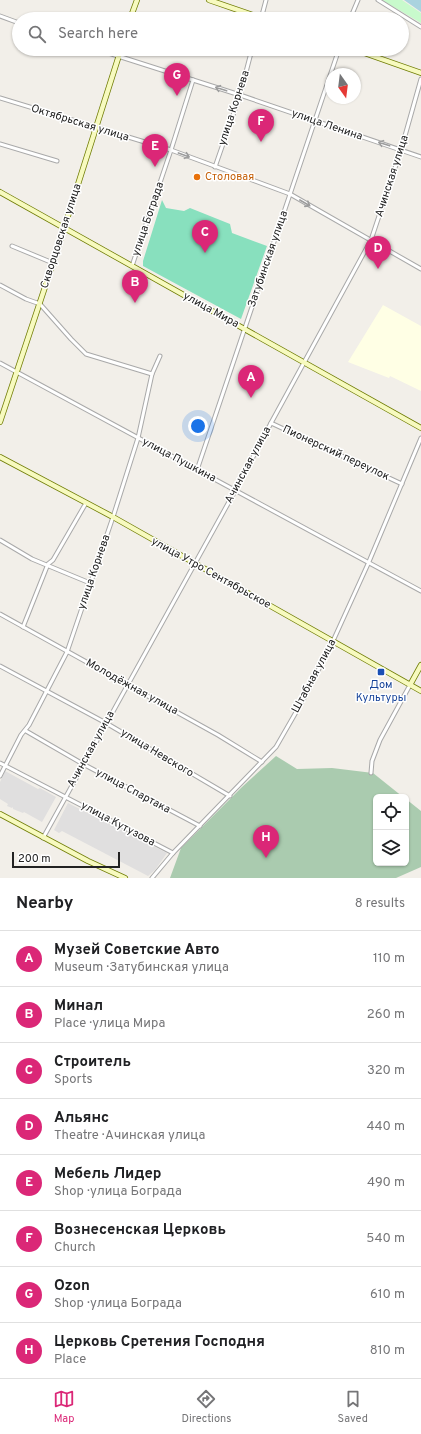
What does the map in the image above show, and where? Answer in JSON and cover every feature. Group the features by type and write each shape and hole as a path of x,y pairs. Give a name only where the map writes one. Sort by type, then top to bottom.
{"street":[{"path":"133,12 137,0"},
{"path":"209,0 242,12"},
{"path":"263,12 266,0"},
{"path":"353,12 358,0"},
{"path":"378,0 397,12"},
{"path":"0,16 12,20"},
{"path":"409,19 421,27"},
{"name":"улица Ленина","path":"118,56 240,95 315,122 421,157"},
{"name":"Скворцовская улица","path":"0,422 40,304 118,56"},
{"name":"улица Корнева","path":"215,166 240,95 250,56"},
{"name":"Затубинская улица","path":"197,470 337,56"},
{"path":"374,56 421,72"},
{"name":"Ачинская улица","path":"43,838 126,685 235,491 271,422 371,240 401,150 421,79"},
{"name":"улица Бограда","path":"132,266 171,150 192,80"},
{"name":"Октябрьская улица","path":"0,98 171,150 290,194 421,269"},
{"path":"0,144 57,161"},
{"name":"улица Мира","path":"0,192 421,428"},
{"path":"12,246 53,263"},
{"path":"0,285 26,299 40,304 86,354 152,374"},
{"name":"улица Корнева","path":"0,776 21,735 26,731 67,652 138,438 152,374 160,356"},
{"name":"улица Пушкина","path":"0,363 368,564 421,591"},
{"name":"Пионерский переулок","path":"271,422 402,484"},
{"name":"Штабная улица","path":"152,878 173,853 276,747 303,700 333,641 368,564 421,438"},
{"name":"улица Утро Сентябрьское","path":"0,457 113,517 421,691"},
{"path":"23,627 48,564 53,560 86,503"},
{"path":"0,540 32,559 48,564 58,570 90,583"},
{"name":"Молодёжная улица","path":"0,614 218,735 262,762"},
{"path":"371,773 372,761 380,740 421,665"},
{"name":"улица Невского","path":"0,666 106,723 230,796"},
{"name":"улица Спартака","path":"26,731 83,764 200,826"},
{"name":"улица Кутузова","path":"0,763 173,853"},
{"path":"0,814 43,838 124,878"}],"shaded area":[{"path":"265,254 269,255 260,281 258,278"},
{"path":"383,305 421,326 421,391 390,376 389,378 348,362"},
{"path":"276,756 297,769 332,768 373,773 399,794 373,794 373,866 409,866 409,801 421,811 421,867 396,878 170,878 181,848 242,787"},
{"path":"5,771 56,797 42,822 24,812 23,813 13,809 13,807 7,806 8,804 0,799 0,782"},
{"path":"68,803 167,853 155,870 148,876 62,831 59,833 54,830"}],"green space":[{"path":"382,0 402,0 421,13 421,23 409,16 409,12 402,12"},
{"path":"162,200 166,208 184,211 190,208 230,224 232,233 267,246 241,319 143,266 143,261"}],"water":[{"path":"404,0 421,0 421,12"}],"place":[{"name":"Ozon","path":"177,96"},
{"name":"Вознесенская Церковь","path":"261,142"},
{"name":"Мебель Лидер","path":"155,167"},
{"name":"Столовая","path":"197,177"},
{"name":"Строитель","path":"205,253"},
{"name":"Альянс","path":"378,269"},
{"name":"Минал","path":"135,303"},
{"name":"Музей Советские Авто","path":"251,398"},
{"name":"Дом Культуры","path":"381,672"},
{"name":"Церковь Сретения Господня","path":"266,858"}]}
